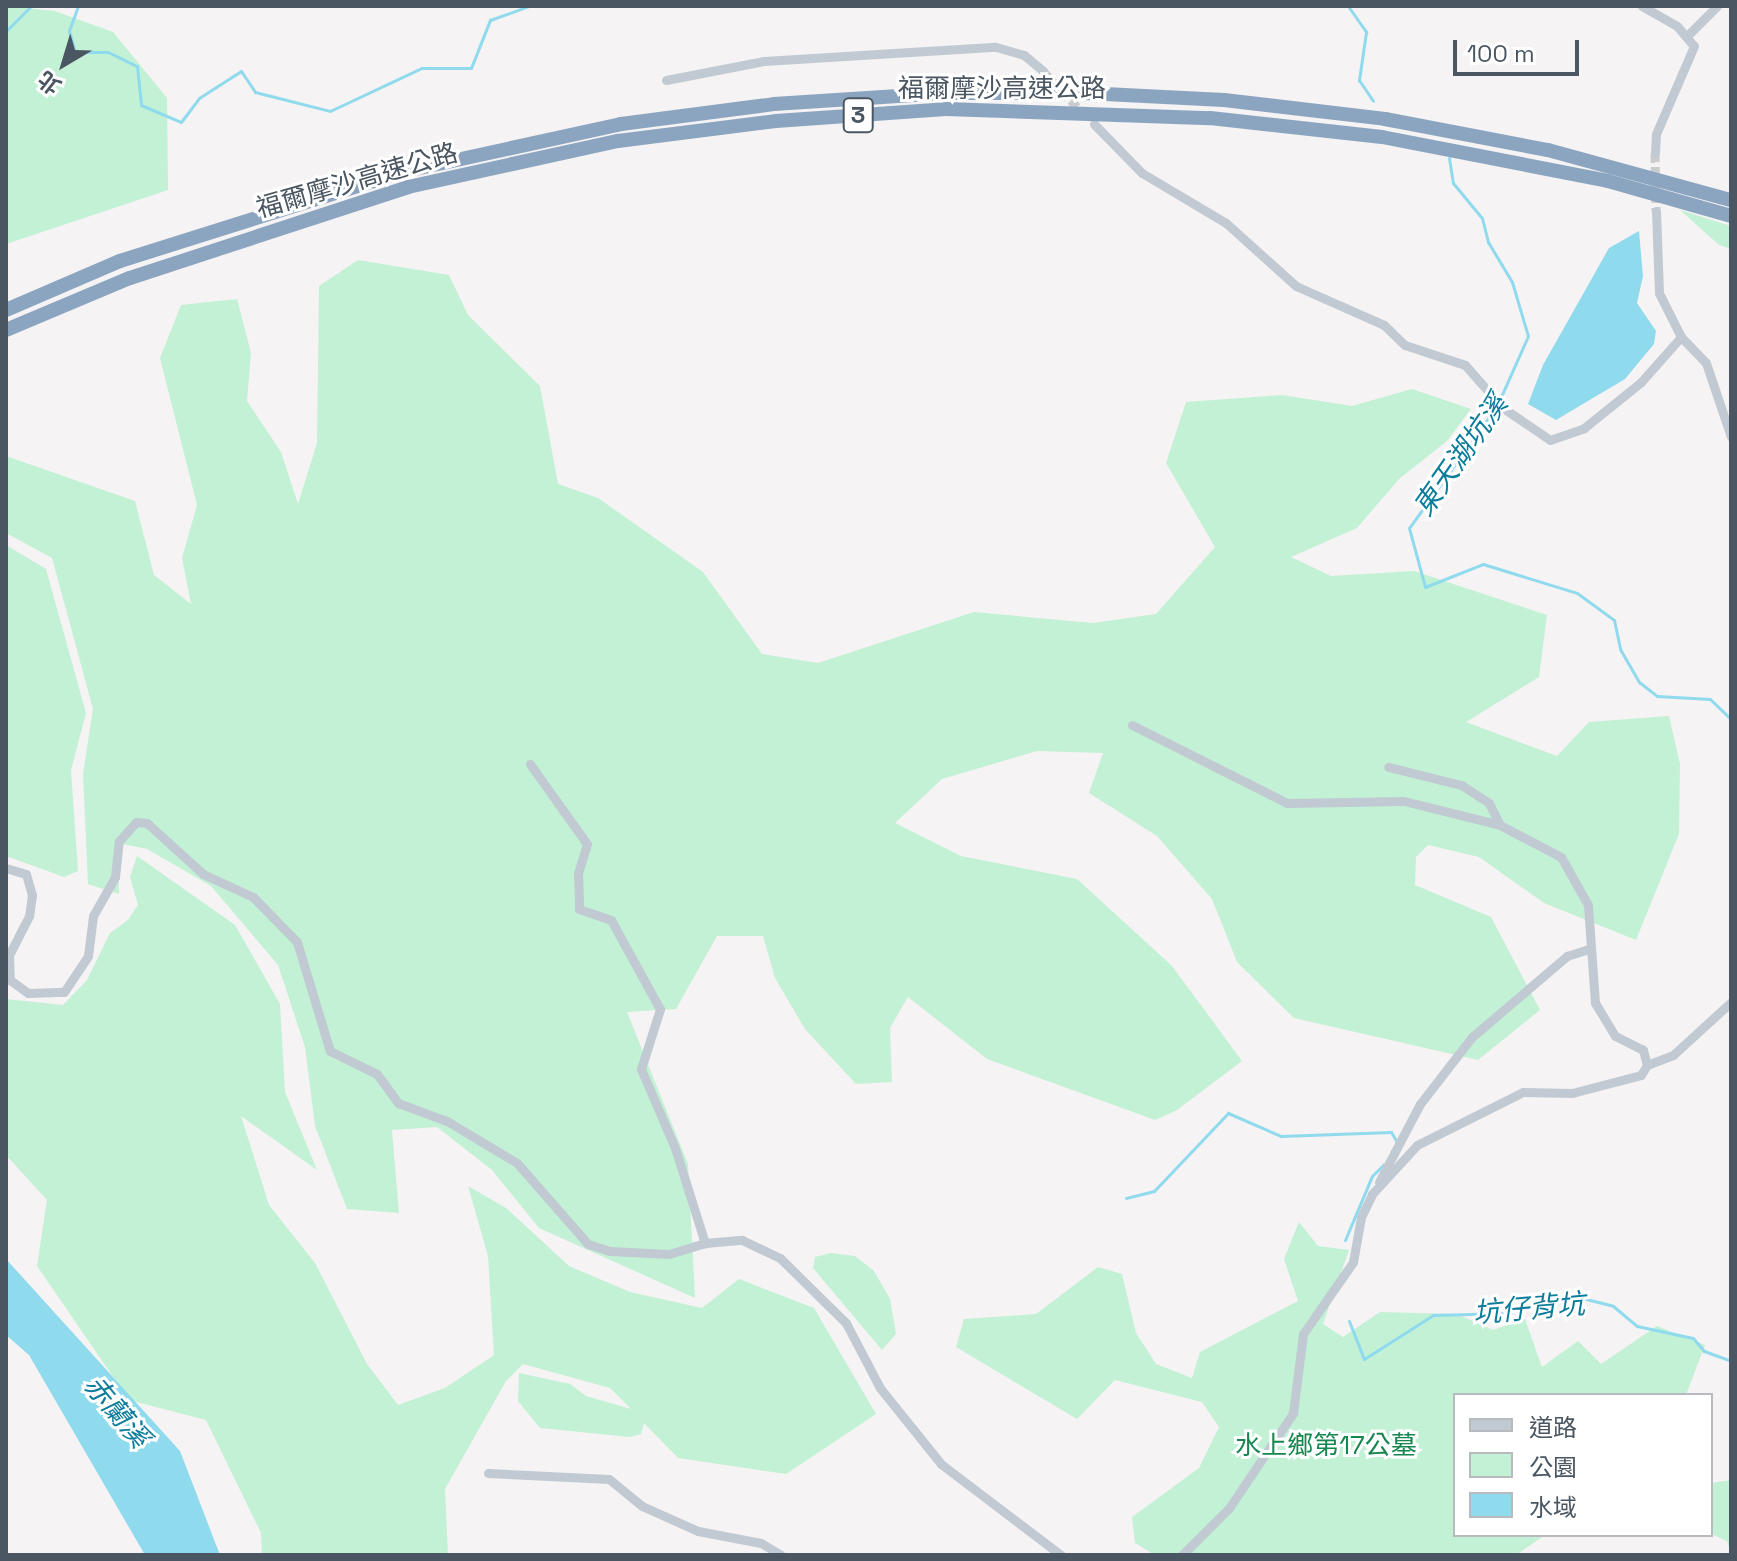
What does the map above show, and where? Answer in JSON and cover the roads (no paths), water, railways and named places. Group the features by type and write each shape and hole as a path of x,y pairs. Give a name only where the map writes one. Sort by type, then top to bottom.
{"highway":[{"name":"福爾摩沙高速公路","path":"6,310 120,261 406,171 621,124 774,104 945,93 1162,97 1385,119 1562,154 1731,200"},
{"name":"福爾摩沙高速公路","path":"6,330 130,278 408,187 618,141 776,121 900,112 1101,111 1382,137 1608,181 1731,216"}],"street":[{"path":"1642,6 1688,35 1694,46 1656,134 1655,153"},
{"path":"1688,35 1717,6"},
{"path":"666,80 764,61 996,47 1024,55 1043,71"},
{"path":"1094,124 1142,173 1226,223 1296,286 1384,325 1405,345 1465,365 1503,408 1550,440 1584,428 1641,382 1681,337"},
{"path":"1656,211 1659,293 1681,337 1706,363 1731,437"},
{"path":"1132,725 1287,803 1404,801 1500,825 1561,857 1588,905 1592,929 1588,949 1590,985 1604,1021 1615,1036 1643,1050 1647,1065"},
{"path":"530,764 587,844 578,873 579,909 611,920 660,1009 641,1069 675,1148 705,1243"},
{"path":"1388,767 1461,785 1489,803 1500,825"},
{"path":"6,868 26,874 32,895 29,916 9,955 10,980 40,996 64,992 88,956 93,916 115,877 119,841 136,822 147,823 203,874 253,897 297,942 311,974 325,1045 377,1074 398,1103 447,1121 517,1163 588,1244 669,1254 705,1243 759,1244 803,1278 846,1323 880,1388 941,1464 1061,1555"},
{"path":"1182,1555 1229,1508 1293,1413 1303,1334 1353,1262 1361,1217 1420,1104 1472,1037 1567,956 1588,949"},
{"path":"1372,1194 1417,1145 1523,1092 1572,1093 1641,1075 1647,1065 1673,1055 1731,1002"},
{"path":"488,1473 609,1479 642,1506 698,1531 761,1543 781,1555"}],"water":[{"path":"1639,231 1643,276 1637,303 1656,331 1654,344 1625,379 1556,420 1528,404 1543,365 1609,248"},
{"name":"赤蘭溪","path":"6,1259 180,1451 220,1555 145,1555 29,1355 6,1335"}],"waterway":[{"name":"東天湖坑溪","path":"6,31 31,6"},
{"name":"東天湖坑溪","path":"78,6 69,31 75,52 108,52 137,66 141,105 181,122 199,98 241,71 255,92 330,111 422,68 471,68 490,20 529,6"},
{"name":"東天湖坑溪","path":"1348,6 1366,32 1359,80 1373,101"},
{"name":"東天湖坑溪","path":"1449,158 1453,183 1482,218 1488,242 1512,282 1528,336 1500,399"},
{"name":"東天湖坑溪","path":"1497,406 1409,528 1425,587 1483,564 1577,593 1614,620 1620,649 1639,682 1657,696 1710,699 1731,719"},
{"name":"坑仔背坑","path":"1126,1198 1154,1191 1228,1113 1281,1136 1391,1132 1397,1142"},
{"name":"坑仔背坑","path":"1345,1240 1372,1176 1383,1165"},
{"name":"坑仔背坑","path":"1349,1321 1364,1359 1433,1315 1508,1313 1540,1301 1582,1298 1613,1306 1637,1326 1693,1338 1704,1351 1731,1361"}],"tunnel":[{"path":"1043,71 1083,113"},
{"path":"1655,153 1656,211"}],"park label":[{"name":"水上鄉第17公墓","path":"1326,1446"}]}
